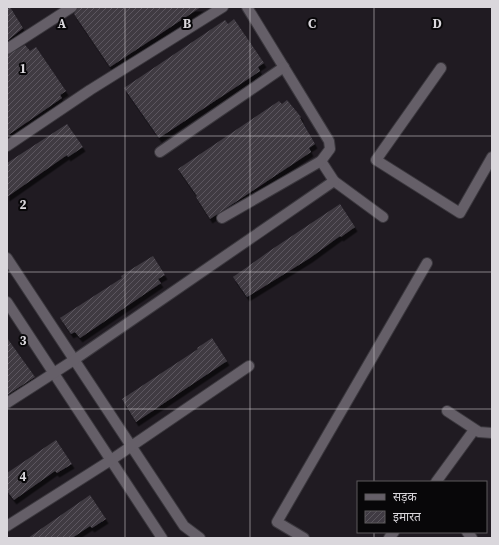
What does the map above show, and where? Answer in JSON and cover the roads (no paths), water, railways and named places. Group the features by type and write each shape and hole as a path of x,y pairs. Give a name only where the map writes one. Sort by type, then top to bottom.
{"street":[{"path":"7,49 72,7"},
{"path":"7,146 90,90 223,7"},
{"path":"222,218 321,161 330,149 329,141 247,7"},
{"path":"160,152 284,67"},
{"path":"441,68 376,160 460,212 492,157"},
{"path":"321,161 334,182 383,217"},
{"path":"7,402 74,360 334,182"},
{"path":"7,258 184,526 200,538"},
{"path":"304,538 277,522 427,263"},
{"path":"9,307 162,538"},
{"path":"7,526 110,460 250,366"},
{"path":"447,411 474,430 492,433"},
{"path":"437,481 474,430"}]}
